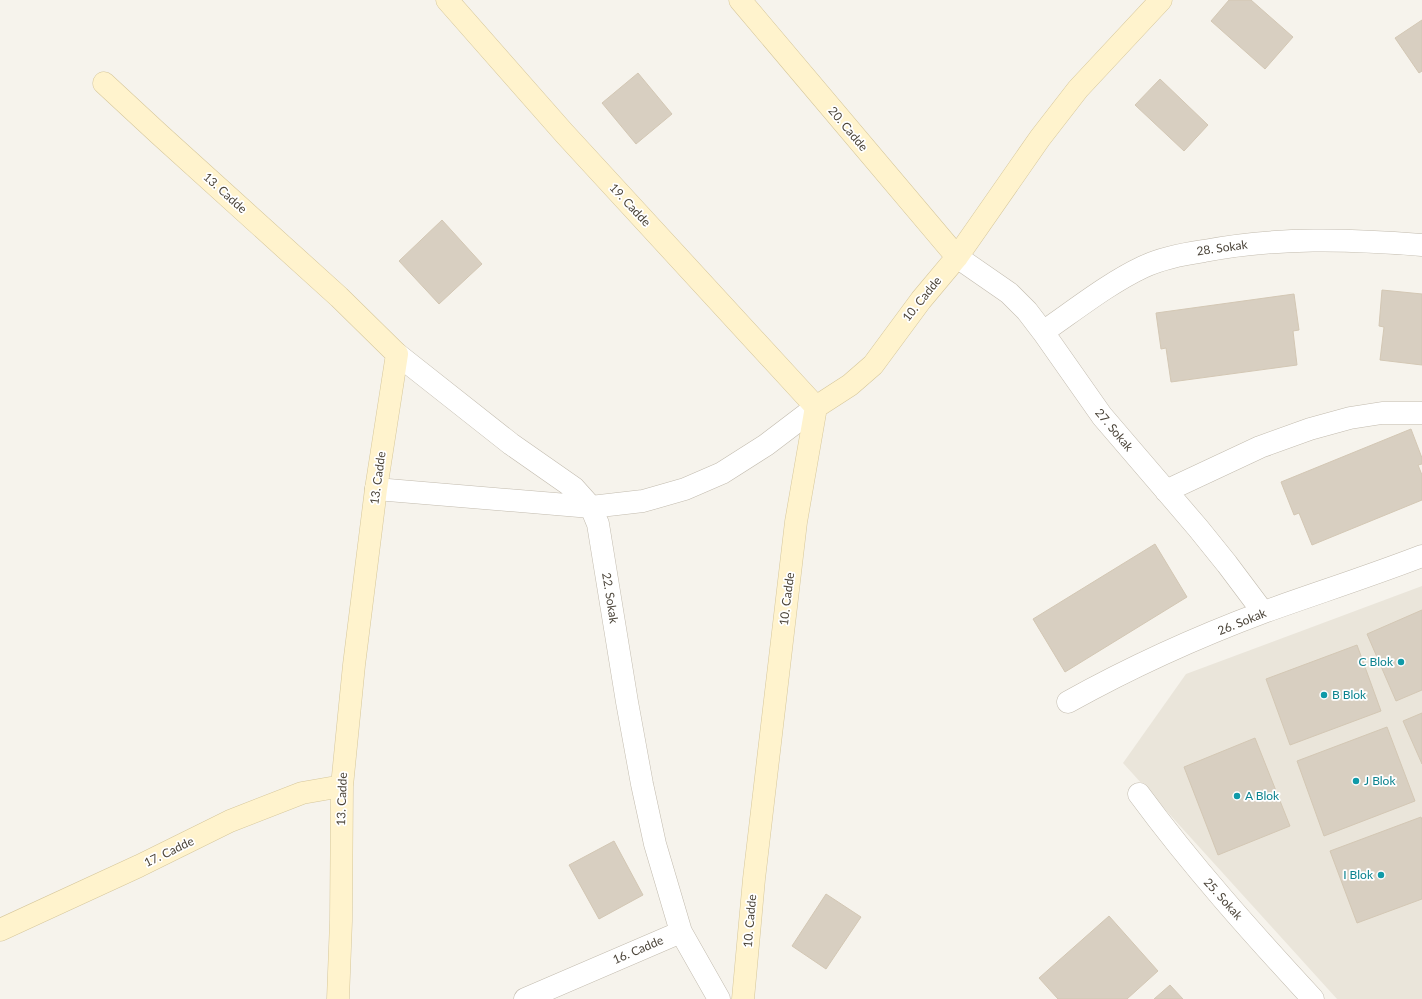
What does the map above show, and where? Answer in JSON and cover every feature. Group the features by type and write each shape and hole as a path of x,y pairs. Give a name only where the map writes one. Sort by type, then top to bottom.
{"street":[{"name":"19. Cadde","path":"447,0 564,133 816,407"},
{"name":"20. Cadde","path":"740,0 957,257"},
{"name":"10. Cadde","path":"742,999 755,872 796,522 816,407 850,384 873,365 921,300 957,257 1040,138 1078,89 1161,0"},
{"name":"13. Cadde","path":"104,83 158,134 339,297 397,354 376,489 354,665 342,786 341,921 338,999"},
{"name":"28. Sokak","path":"1043,332 1122,279 1143,267 1174,256 1229,246 1286,240 1371,241 1422,245"},
{"name":"27. Sokak","path":"957,257 1010,293 1027,311 1102,416 1228,564 1263,612"},
{"name":"22. Sokak","path":"397,354 511,444 574,488 591,507 598,524 642,784 655,844 681,932"},
{"path":"376,489 591,507 643,501 685,489 722,473 766,445 816,407"},
{"path":"1166,491 1260,447 1310,429 1350,418 1382,413 1422,413"},
{"name":"26. Sokak","path":"1068,702 1115,676 1160,655 1263,612 1388,570 1422,556"},
{"name":"17. Cadde","path":"0,930 139,866 230,821 302,793 342,786"},
{"name":"25. Sokak","path":"1139,794 1198,871 1313,999"},
{"path":"681,932 719,999"},
{"name":"16. Cadde","path":"525,999 681,932"}],"shaded area":[{"path":"1422,586 1422,999 1337,999 1123,763 1186,674"}],"building":[{"path":"1229,0 1251,0 1293,37 1265,69 1211,21"},
{"path":"1422,20 1422,71 1419,73 1395,38"},
{"path":"638,73 672,114 636,144 602,103"},
{"path":"1160,79 1208,125 1184,151 1135,105"},
{"path":"442,220 482,264 439,304 399,261"},
{"path":"1382,290 1422,294 1422,365 1380,360 1384,327 1379,326"},
{"path":"1294,294 1299,330 1293,331 1297,365 1171,382 1166,348 1161,349 1156,313"},
{"path":"1411,429 1422,458 1422,464 1418,465 1422,475 1422,500 1312,545 1299,513 1294,515 1281,482"},
{"path":"1155,544 1187,597 1065,672 1033,619"},
{"name":"C Blok","path":"1422,610 1422,690 1396,701 1367,634"},
{"name":"B Blok","path":"1357,645 1381,711 1290,745 1266,679"},
{"path":"1422,713 1422,764 1403,721"},
{"name":"J Blok","path":"1387,727 1415,801 1324,836 1297,761"},
{"name":"A Blok","path":"1255,738 1290,826 1218,855 1184,767"},
{"name":"I Blok","path":"1421,817 1422,899 1357,923 1330,851"},
{"path":"614,841 643,895 599,919 569,865"},
{"path":"826,894 861,917 826,969 792,946"},
{"path":"1109,916 1158,971 1127,999 1058,999 1039,978"},
{"path":"1170,985 1183,999 1154,999"}],"place":[{"name":"C Blok","path":"1401,662"},
{"name":"B Blok","path":"1324,695"},
{"name":"J Blok","path":"1356,781"},
{"name":"A Blok","path":"1237,796"},
{"name":"I Blok","path":"1381,875"}]}
